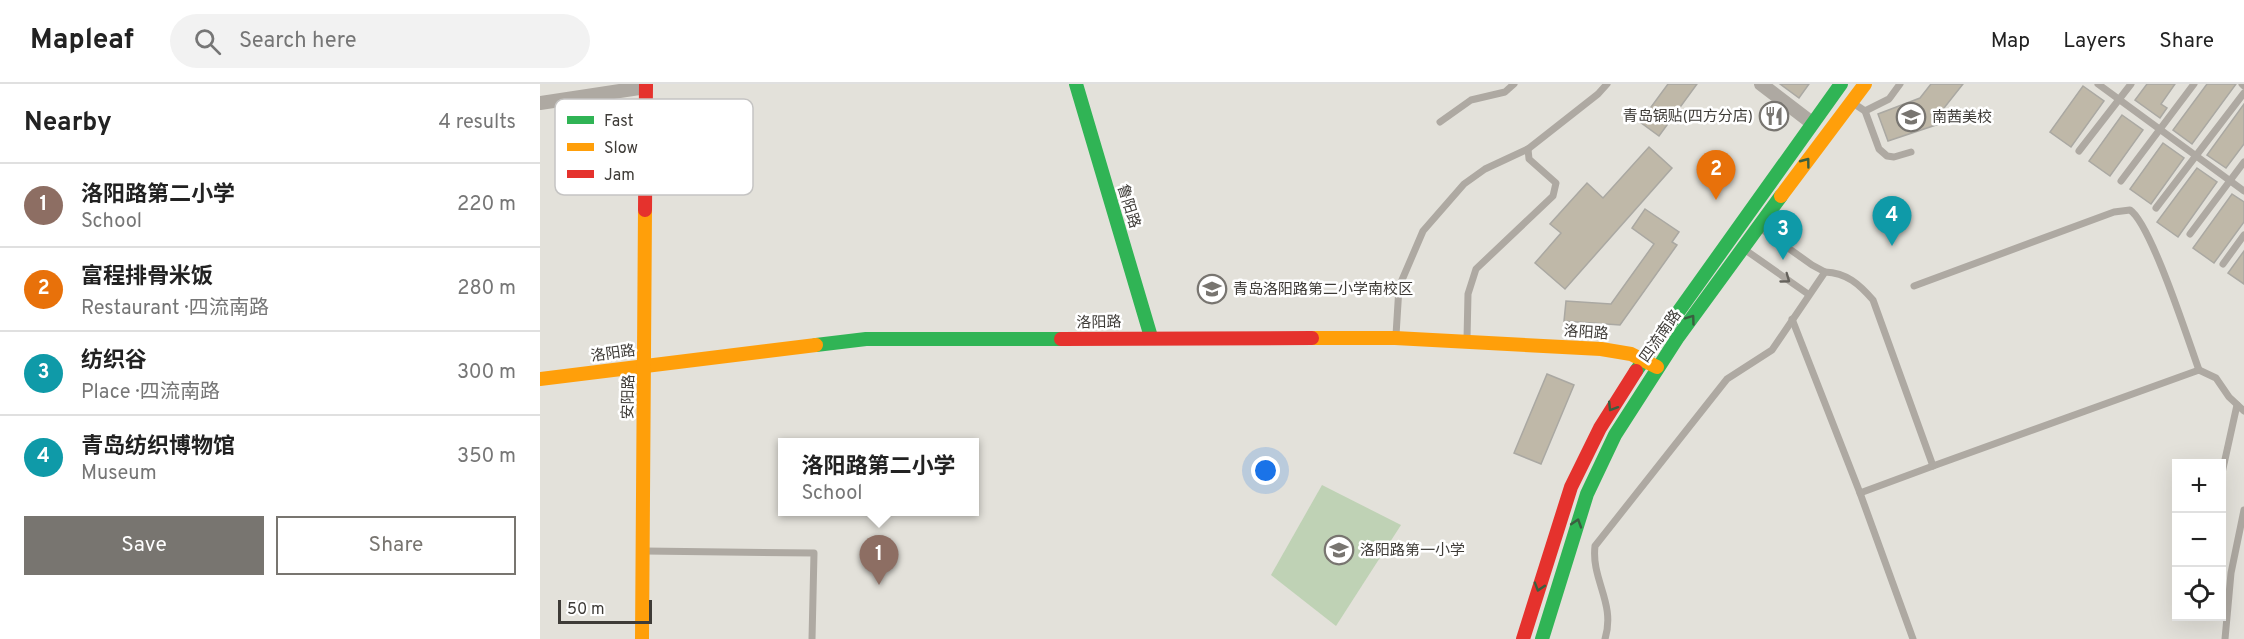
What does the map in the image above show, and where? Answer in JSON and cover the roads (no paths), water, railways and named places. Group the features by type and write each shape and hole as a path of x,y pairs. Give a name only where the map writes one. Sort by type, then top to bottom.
{"street":[{"name":"鲁阳路","path":"1076,84 1151,337"},
{"path":"1761,84 1812,123"},
{"name":"四流南路","path":"1523,639 1570,487 1595,436 1644,358 1841,84"},
{"name":"四流南路","path":"1542,639 1587,494 1615,435 1657,367 1758,226 1865,84"},
{"path":"564,99 646,85"},
{"path":"540,103 555,100"},
{"name":"安阳路","path":"642,639 646,195"},
{"name":"洛阳路","path":"540,379 866,339 1395,338 1622,351 1644,358 1657,367"}],"lane":[{"path":"1440,122 1471,100 1505,92 1514,84"},
{"path":"1395,338 1400,286 1423,231 1464,184 1485,169 1528,149 1598,94 1607,84"},
{"path":"1865,111 1888,99 1899,84"},
{"path":"2098,84 2244,192"},
{"path":"2079,151 2131,84"},
{"path":"2121,181 2194,84"},
{"path":"2156,208 2244,93"},
{"path":"1851,102 1865,111 1879,149 1887,156 1894,157 1911,152"},
{"path":"1467,342 1467,294 1476,269 1553,196 1556,183 1529,159 1528,149"},
{"path":"2190,234 2244,162"},
{"path":"1914,286 2114,212 2130,210 2138,218 2153,245 2199,370 2216,378 2229,398 2244,411"},
{"path":"1745,216 1812,265 1825,272 1838,272 1859,283 1873,300 1933,466"},
{"path":"2223,264 2244,235"},
{"path":"1730,238 1808,294"},
{"path":"1605,639 1609,626 1609,614 1594,557 1595,546 1727,379 1772,350 1825,272"},
{"path":"1792,319 1860,493 1913,639"},
{"path":"1860,493 2199,370"},
{"path":"2225,459 2237,405"},
{"path":"2225,639 2231,573 2244,510"},
{"path":"643,551 814,553 812,639"}],"place":[{"name":"青岛锅贴(四方分店)","path":"1774,116"},
{"name":"南茜美校","path":"1911,117"},
{"name":"富程排骨米饭","path":"1716,200"},
{"name":"青岛纺织博物馆","path":"1892,246"},
{"name":"纺织谷","path":"1783,260"},
{"name":"青岛洛阳路第二小学南校区","path":"1212,289"},
{"name":"洛阳路第一小学","path":"1339,550"},
{"name":"洛阳路第二小学","path":"879,585"}]}
